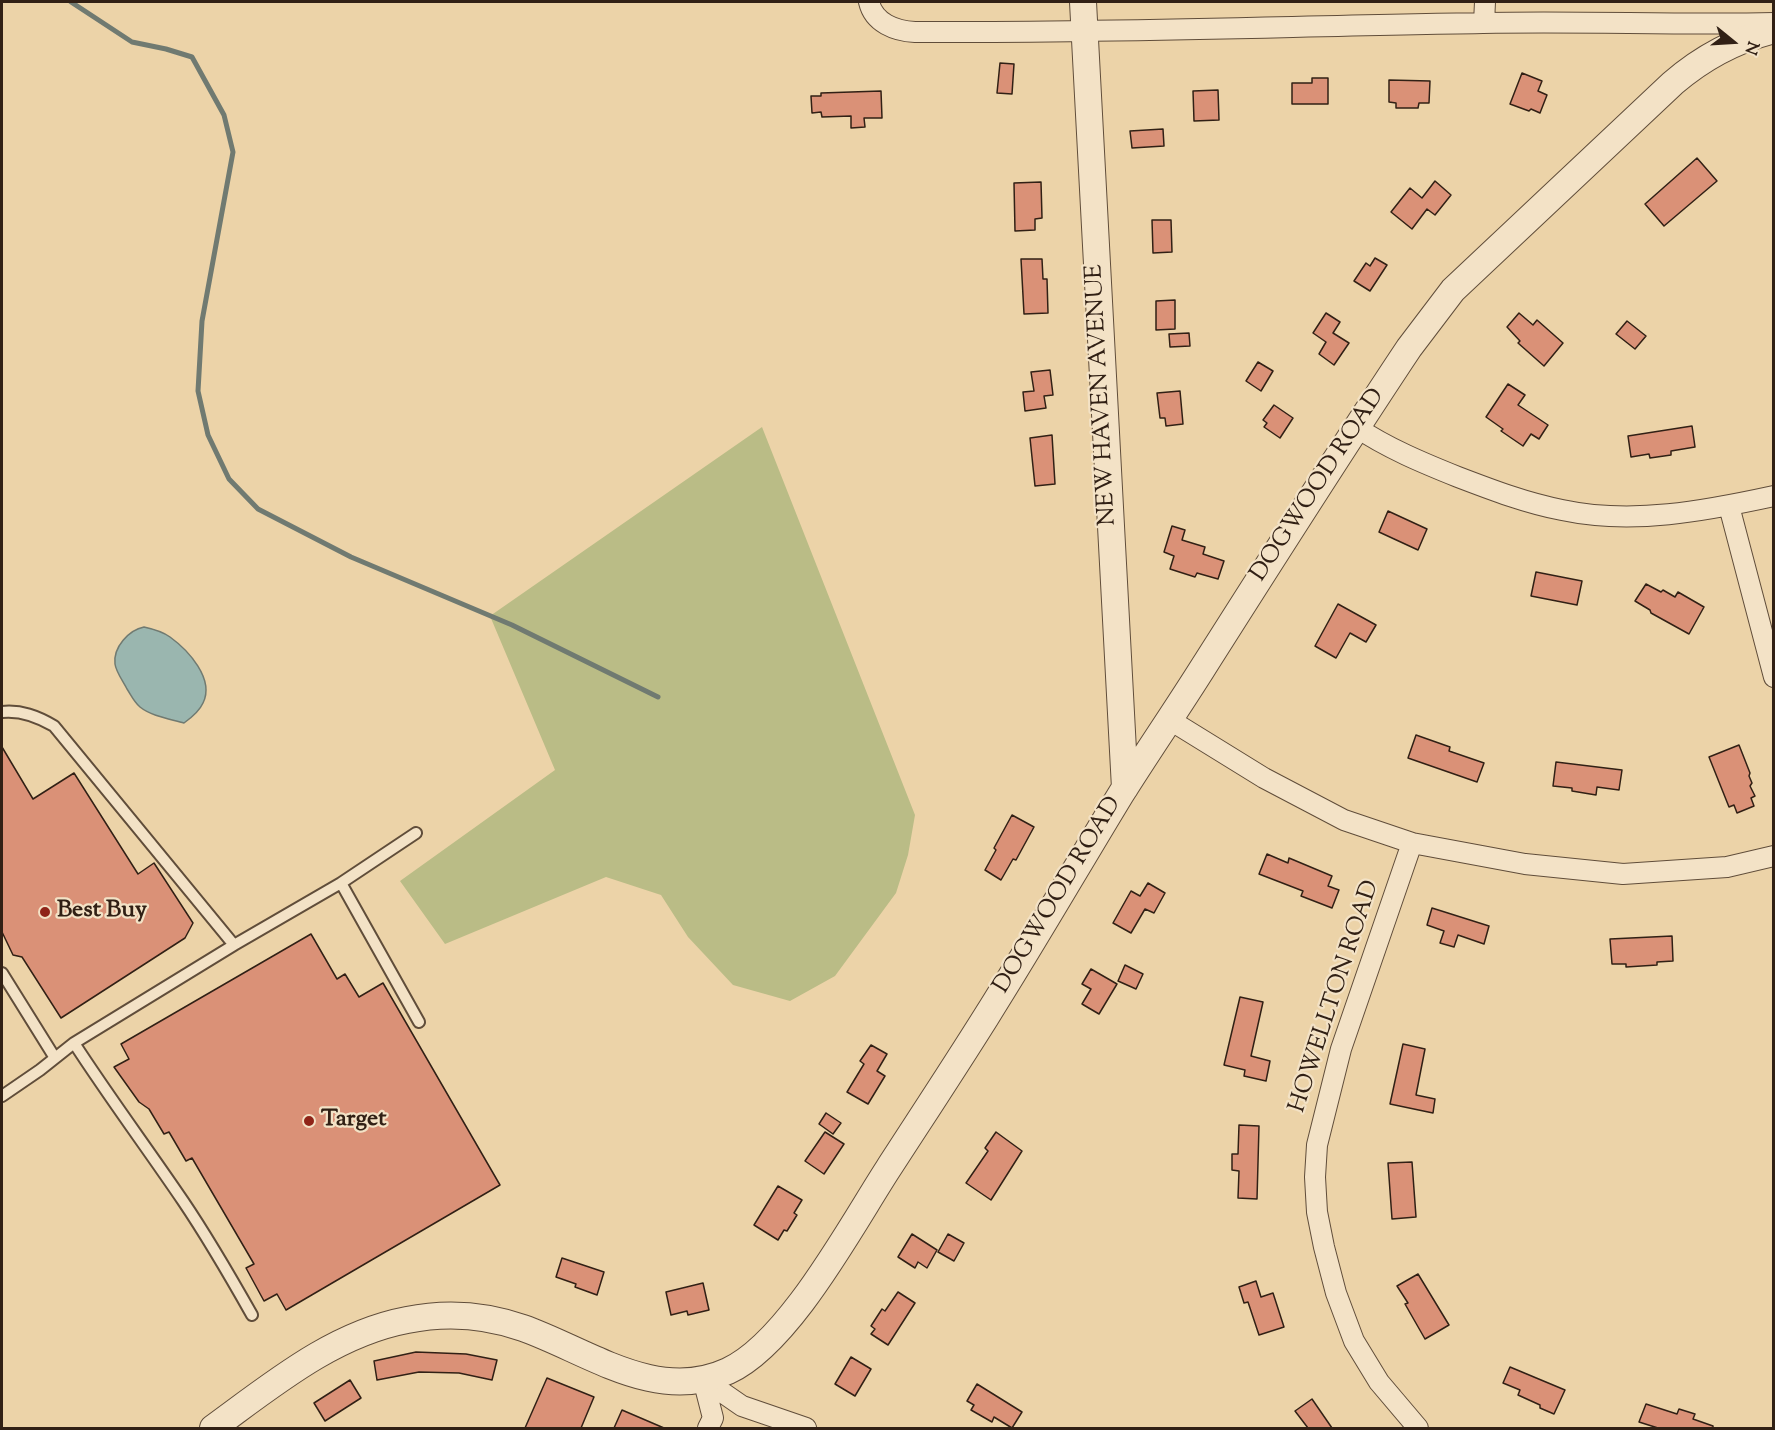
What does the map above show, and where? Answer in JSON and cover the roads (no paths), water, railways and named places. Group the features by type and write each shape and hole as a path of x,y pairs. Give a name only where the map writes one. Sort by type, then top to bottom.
{"street":[{"path":"869,2 877,17 885,24 904,32 1084,33 1578,22 1773,23"},
{"name":"NEW HAVEN AVENUE","path":"1083,2 1125,788"},
{"path":"1484,23 1485,2"},
{"name":"DOGWOOD ROAD","path":"213,1428 280,1379 333,1346 382,1326 408,1319 466,1316 496,1321 524,1329 601,1363 645,1377 681,1381 703,1379 727,1371 755,1353 784,1325 816,1280 986,1018 1125,788 1356,428 1409,348 1453,290 1692,66 1721,49 1773,30"},
{"path":"1356,428 1374,440 1442,471 1530,503 1564,511 1635,516 1703,511 1773,496"},
{"path":"1730,506 1773,677"},
{"path":"1170,720 1264,778 1344,820 1412,843 1526,864 1623,874 1727,867 1773,856"},
{"name":"HOWELLTON ROAD","path":"1412,843 1341,1049 1317,1145 1315,1178 1317,1212 1324,1247 1336,1293 1354,1341 1379,1382 1418,1428"},
{"path":"703,1379 712,1418 708,1428"},
{"path":"703,1379 742,1406 806,1428"}],"lane":[{"path":"2,712 30,714 54,726 234,945"},
{"path":"2,1096 74,1043 234,945 341,883 416,833"},
{"path":"341,883 419,1022"},
{"path":"2,973 55,1058"},
{"path":"74,1043 102,1087 184,1203 252,1315"}],"water":[{"path":"144,627 170,637 192,657 203,675 206,694 203,703 197,712 184,723 155,715 140,707 117,670 115,658 119,646 133,632"}],"waterway":[{"path":"71,2 132,42 192,57 224,115 233,152 202,321 198,391 208,435 229,479 258,509 351,557 512,625 658,697"}],"place":[{"name":"Best Buy","path":"45,912"},
{"name":"Target","path":"309,1121"}]}
